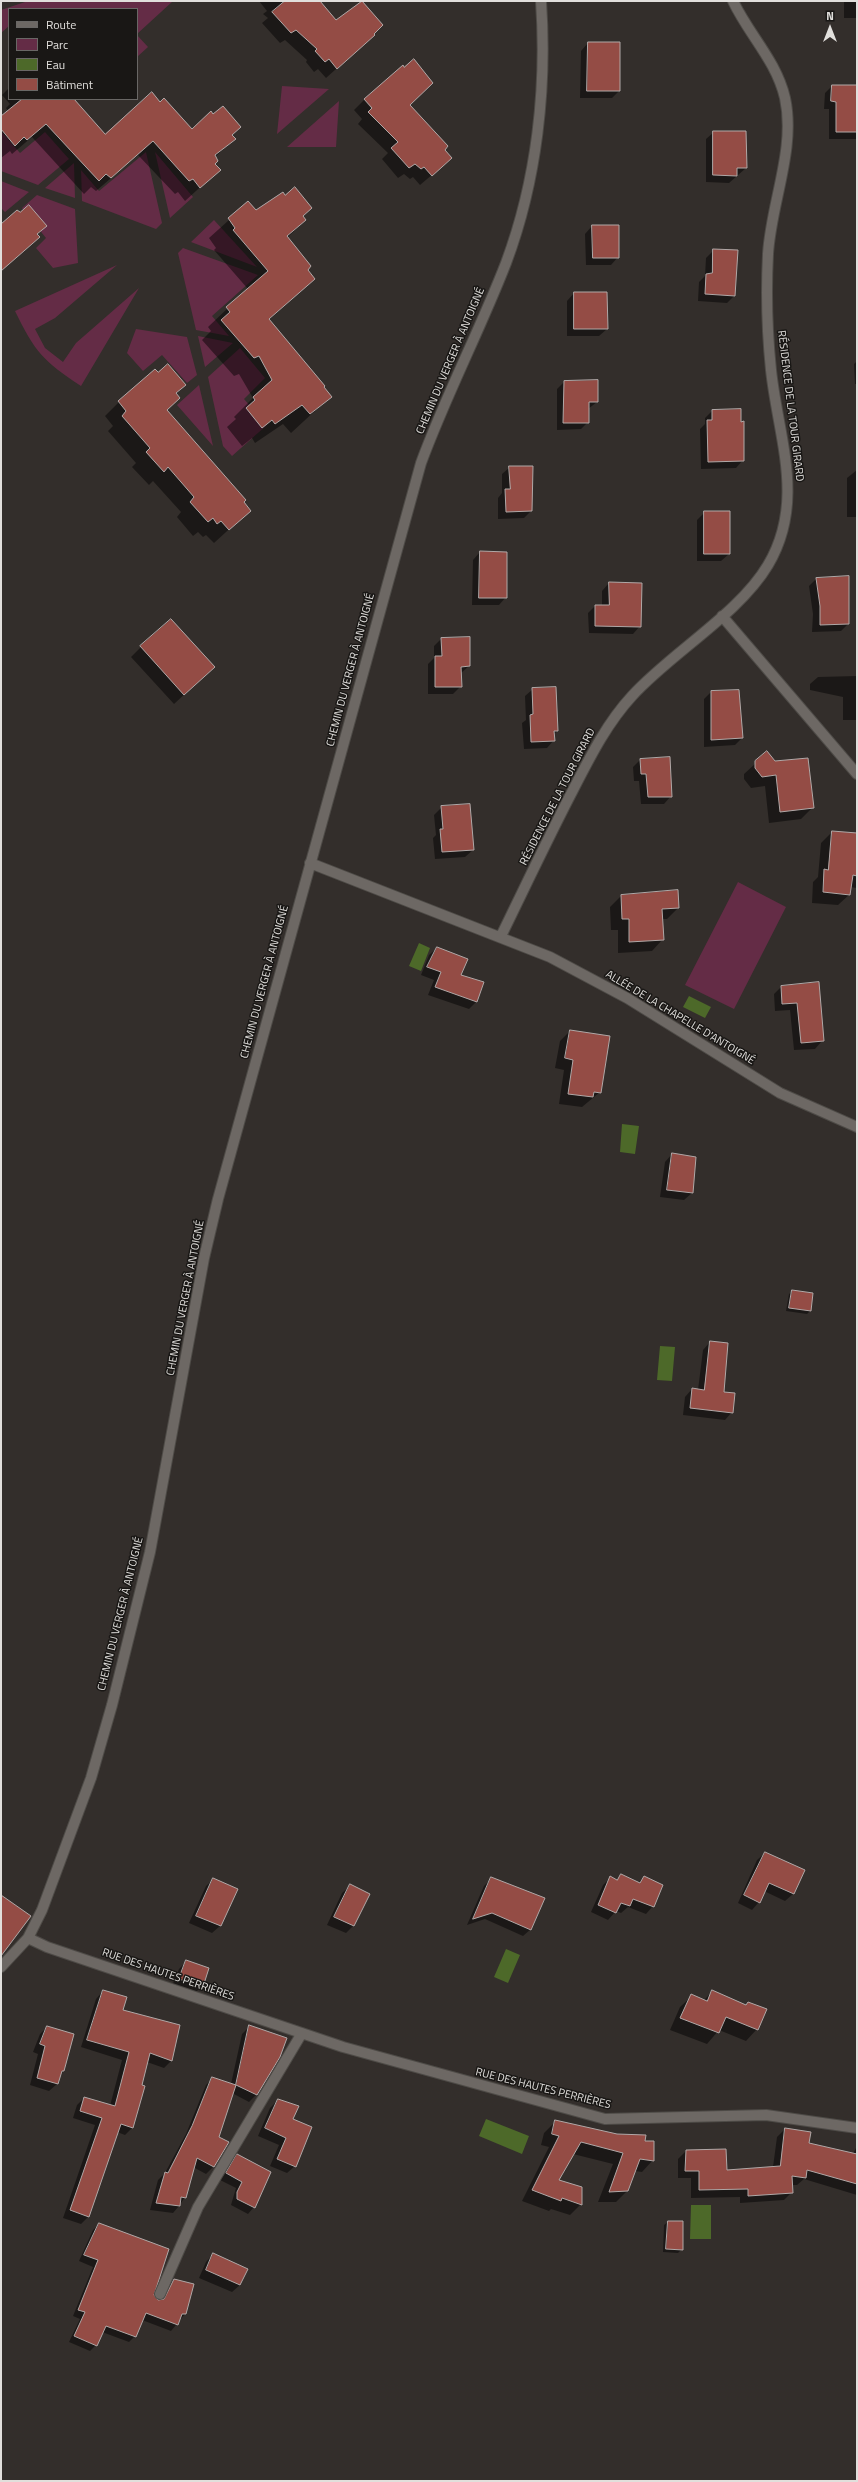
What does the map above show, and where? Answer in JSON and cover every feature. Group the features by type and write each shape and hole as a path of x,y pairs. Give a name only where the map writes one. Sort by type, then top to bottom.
{"street":[{"name":"CHEMIN DU VERGER À ANTOIGNÉ","path":"1,1967 28,1938 42,1910 91,1778 112,1705 150,1552 204,1258 218,1199 310,863 421,463 436,422 476,334 506,261 521,214 531,168 539,118 543,68 541,1"},
{"name":"RÉSIDENCE DE LA TOUR GIRARD","path":"501,936 570,797 609,726 630,697 653,675 722,616 754,584 768,564 786,518 789,495 787,471 771,373 766,297 768,250 788,131 785,99 777,72 733,1"},
{"path":"722,616 857,774"},
{"name":"ALLÉE DE LA CHAPELLE D'ANTOIGNÉ","path":"310,863 501,936 550,957 627,998 780,1093 857,1127"},
{"name":"RUE DES HAUTES PERRIÈRES","path":"28,1938 47,1947 351,2050 604,2119 766,2115 857,2128"},
{"path":"160,2294 198,2207 302,2033"}],"green space":[{"path":"28,1 173,1 138,33 138,8 8,8 8,27 1,33 1,10"},
{"path":"138,36 148,47 138,56"},
{"path":"282,86 329,89 277,134"},
{"path":"339,101 336,147 287,147"},
{"path":"1,131 20,153 45,132 69,159 38,185 1,171"},
{"path":"146,152 162,223 156,229 82,201 81,170 99,191"},
{"path":"155,152 193,197 170,218"},
{"path":"74,163 75,198 45,188"},
{"path":"1,181 29,192 5,212 1,208"},
{"path":"37,195 75,209 78,263 53,268 36,248 46,238 22,208"},
{"path":"214,220 257,267 191,242"},
{"path":"183,248 258,275 212,316 229,336 196,330 178,253"},
{"path":"117,265 55,318 35,329 45,348 63,362 76,343 139,288 81,386 57,370 41,354 28,336 15,311"},
{"path":"136,329 187,337 197,375 187,383 162,355 143,371 127,353"},
{"path":"198,336 233,343 205,367"},
{"path":"240,348 265,378 244,399 267,425 232,456 223,446 208,377"},
{"path":"199,385 213,446 177,405"},
{"path":"738,882 786,907 734,1009 685,985"}],"water":[{"path":"419,943 430,948 421,971 409,966"},
{"path":"689,996 711,1007 705,1018 683,1007"},
{"path":"622,1124 639,1126 635,1154 620,1152"},
{"path":"660,1346 675,1347 672,1381 657,1380"},
{"path":"506,1949 520,1955 508,1983 494,1977"},
{"path":"486,2119 529,2136 522,2154 479,2136"},
{"path":"691,2205 711,2205 711,2239 690,2239"}],"building":[{"path":"285,1 320,1 336,20 362,1 383,25 374,34 375,35 337,69 329,59 325,62 315,51 317,49 296,30 291,33 272,12"},
{"path":"588,42 620,42 620,91 587,91"},
{"path":"414,59 433,83 410,105 448,146 445,150 452,158 432,176 424,167 421,169 415,164 409,168 391,148 398,142 368,112 372,108 364,99 403,65 404,67"},
{"path":"832,85 857,85 857,132 836,132 836,102 831,101"},
{"path":"152,92 160,102 164,98 192,129 211,111 213,114 223,106 241,127 232,135 236,139 215,155 218,161 215,164 221,170 200,188 193,179 189,181 153,141 111,178 106,174 99,181 46,124 27,140 24,137 15,146 1,129 1,116 21,100 75,100 105,134"},
{"path":"713,131 746,131 747,168 737,168 737,176 713,175"},
{"path":"295,187 312,208 303,216 306,220 287,236 311,266 308,270 315,279 269,319 325,386 324,387 332,397 310,414 302,405 275,424 272,420 262,428 246,408 255,400 253,397 272,380 259,356 254,358 221,320 230,312 226,307 268,271 233,230 235,228 228,218 248,201 256,210 283,192 285,195"},
{"path":"29,205 47,226 37,234 40,237 1,271 1,224 17,210 20,212"},
{"path":"592,225 619,225 619,258 593,258"},
{"path":"713,249 738,250 735,296 705,294 706,274 712,273"},
{"path":"574,292 607,292 608,329 574,329"},
{"path":"168,364 186,385 176,393 180,398 167,410 246,500 244,502 251,511 229,530 221,521 217,524 213,518 208,522 190,502 194,497 168,467 164,472 146,452 150,448 122,416 126,411 118,401 155,369 158,372"},
{"path":"598,380 598,402 589,402 589,423 563,423 564,381"},
{"path":"741,409 741,422 744,421 744,461 708,462 707,420 712,420 712,410"},
{"path":"509,466 533,466 532,511 506,512 505,489 510,489"},
{"path":"704,511 730,511 730,554 704,554"},
{"path":"480,551 507,552 507,598 479,598"},
{"path":"849,576 849,624 820,625 820,606 816,578"},
{"path":"609,582 642,583 641,627 595,626 595,605 609,605"},
{"path":"171,619 215,667 184,695 140,646"},
{"path":"470,637 470,666 461,667 462,687 435,687 435,656 442,656 441,638"},
{"path":"556,687 558,731 554,731 555,741 531,742 530,715 533,714 532,688"},
{"path":"739,690 743,738 711,740 711,691"},
{"path":"767,751 775,761 808,758 814,808 780,812 776,775 762,777 755,768 755,761"},
{"path":"670,757 672,797 648,797 646,774 641,774 640,759"},
{"path":"470,804 474,850 442,852 440,829 443,829 441,806"},
{"path":"832,831 857,833 857,876 853,875 850,895 823,892 824,869 828,870"},
{"path":"678,890 679,908 662,909 664,940 629,942 629,919 622,919 621,895"},
{"path":"437,947 468,959 461,975 484,982 477,1002 435,987 441,972 427,967"},
{"path":"819,982 824,1041 801,1043 797,1003 782,1004 781,986"},
{"path":"570,1030 610,1036 601,1093 594,1092 593,1097 568,1094 573,1060 565,1058"},
{"path":"672,1153 696,1157 693,1193 667,1190"},
{"path":"792,1290 813,1293 811,1311 789,1308"},
{"path":"710,1341 728,1343 724,1392 735,1393 733,1413 690,1408 692,1388 704,1390"},
{"path":"765,1852 805,1870 794,1894 769,1883 760,1903 744,1895"},
{"path":"621,1874 640,1883 644,1876 663,1885 654,1907 633,1899 630,1906 621,1903 616,1913 598,1905 610,1876 617,1880"},
{"path":"491,1877 545,1898 531,1930 492,1913 473,1919"},
{"path":"213,1878 238,1889 221,1926 196,1916"},
{"path":"350,1884 370,1894 354,1926 334,1917"},
{"path":"1,1895 31,1916 1,1956"},
{"path":"186,1960 209,1968 203,1987 179,1979"},
{"path":"103,1990 127,1997 123,2010 180,2025 172,2061 150,2053 142,2085 145,2086 133,2128 121,2124 89,2217 70,2210 102,2118 80,2111 84,2097 115,2106 129,2052 87,2040"},
{"path":"712,1990 746,2005 748,2002 767,2009 758,2030 726,2017 719,2033 680,2018 691,1994 707,2001"},
{"path":"249,2025 287,2038 280,2057 257,2095 236,2085"},
{"path":"47,2026 74,2034 64,2071 62,2071 58,2084 37,2078 45,2046 40,2044"},
{"path":"212,2077 236,2085 219,2137 229,2142 214,2167 197,2158 186,2198 181,2197 180,2206 156,2203 165,2172 168,2173 192,2126"},
{"path":"278,2099 299,2106 293,2119 312,2127 296,2167 277,2159 286,2138 265,2128"},
{"path":"555,2120 617,2134 646,2135 645,2141 654,2141 654,2161 640,2159 628,2191 609,2192 623,2153 581,2142 559,2180 582,2187 582,2205 562,2198 561,2201 532,2190 559,2136 552,2134"},
{"path":"785,2128 811,2132 809,2143 857,2154 857,2184 807,2170 806,2178 792,2176 793,2193 748,2196 748,2189 699,2190 699,2171 685,2171 686,2150 726,2149 727,2170 780,2166"},
{"path":"237,2154 271,2172 255,2208 237,2199 237,2192 242,2182 226,2173"},
{"path":"668,2221 683,2221 683,2250 666,2249"},
{"path":"99,2223 169,2249 154,2295 158,2300 164,2299 174,2279 194,2284 186,2314 182,2314 178,2325 146,2313 136,2337 106,2326 97,2346 74,2336 85,2312 78,2310 98,2260 84,2255"},
{"path":"213,2253 248,2269 240,2285 206,2270"}]}
